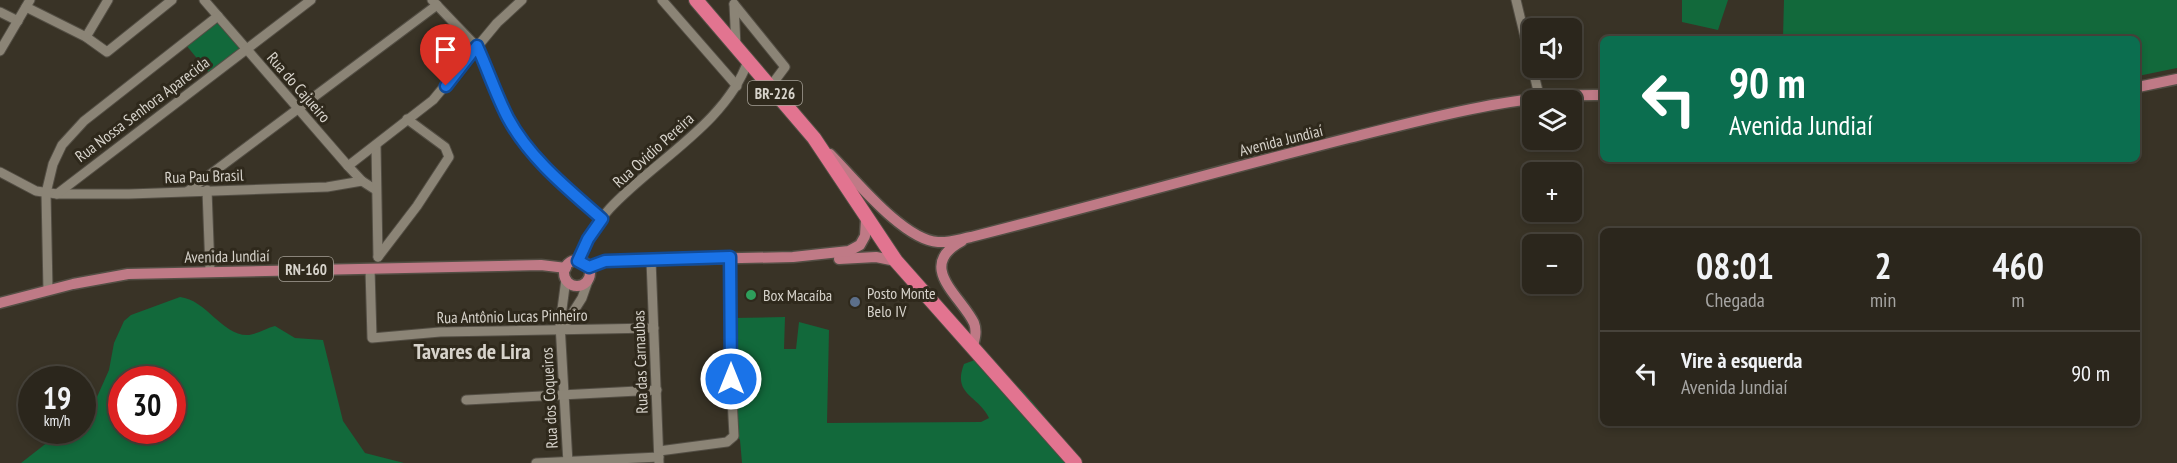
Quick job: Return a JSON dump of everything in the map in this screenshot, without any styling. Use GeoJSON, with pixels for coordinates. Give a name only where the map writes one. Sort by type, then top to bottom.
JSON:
{"type":"FeatureCollection","features":[{"type":"Feature","properties":{"kind":"highway","name":"BR-226"},"geometry":{"type":"LineString","coordinates":[[696,0],[814,138],[896,261],[1075,463]]}},
{"type":"Feature","properties":{"kind":"main road"},"geometry":{"type":"LineString","coordinates":[[2140,87],[2177,79]]}},
{"type":"Feature","properties":{"kind":"main road","name":"Avenida Jundiaí"},"geometry":{"type":"LineString","coordinates":[[1582,96],[1600,95]]}},
{"type":"Feature","properties":{"kind":"main road","name":"Avenida Jundiaí"},"geometry":{"type":"LineString","coordinates":[[814,138],[880,205],[911,232],[937,242],[970,237],[1192,177],[1402,125],[1522,102]]}},
{"type":"Feature","properties":{"kind":"main road"},"geometry":{"type":"LineString","coordinates":[[814,256],[856,248],[865,236],[866,219]]}},
{"type":"Feature","properties":{"kind":"main road","name":"Avenida Jundiaí"},"geometry":{"type":"LineString","coordinates":[[970,237],[948,250],[942,260],[942,269],[950,292],[974,322],[975,336],[972,346]]}},
{"type":"Feature","properties":{"kind":"main road"},"geometry":{"type":"LineString","coordinates":[[566,274],[570,263],[578,261],[589,267],[605,261],[730,257],[814,256],[833,259],[876,257],[896,261]]}},
{"type":"Feature","properties":{"kind":"main road","name":"Avenida Jundiaí"},"geometry":{"type":"LineString","coordinates":[[0,303],[48,290],[128,274],[210,270],[541,265],[566,274]]}},
{"type":"Feature","properties":{"kind":"main road"},"geometry":{"type":"LineString","coordinates":[[588,281],[589,267]]}},
{"type":"Feature","properties":{"kind":"main road","name":"RN-160"},"geometry":{"type":"LineString","coordinates":[[566,274],[577,286],[588,281]]}},
{"type":"Feature","properties":{"kind":"street"},"geometry":{"type":"LineString","coordinates":[[86,38],[108,0]]}},
{"type":"Feature","properties":{"kind":"street"},"geometry":{"type":"LineString","coordinates":[[0,51],[28,4],[86,38],[105,52],[110,51],[172,0]]}},
{"type":"Feature","properties":{"kind":"street","name":"Rua do Cajueiro"},"geometry":{"type":"LineString","coordinates":[[204,0],[348,166],[362,181],[375,190]]}},
{"type":"Feature","properties":{"kind":"street","name":"Rua Nossa Senhora Aparecida"},"geometry":{"type":"LineString","coordinates":[[57,194],[310,0]]}},
{"type":"Feature","properties":{"kind":"street"},"geometry":{"type":"LineString","coordinates":[[348,166],[433,100],[477,46],[522,0]]}},
{"type":"Feature","properties":{"kind":"street"},"geometry":{"type":"LineString","coordinates":[[662,0],[737,86]]}},
{"type":"Feature","properties":{"kind":"street"},"geometry":{"type":"LineString","coordinates":[[1516,0],[1538,90]]}},
{"type":"Feature","properties":{"kind":"street"},"geometry":{"type":"LineString","coordinates":[[186,192],[435,2],[477,46],[500,102],[519,136],[545,167],[602,219]]}},
{"type":"Feature","properties":{"kind":"street"},"geometry":{"type":"LineString","coordinates":[[734,2],[736,47]]}},
{"type":"Feature","properties":{"kind":"street"},"geometry":{"type":"LineString","coordinates":[[734,2],[785,67],[770,87]]}},
{"type":"Feature","properties":{"kind":"street"},"geometry":{"type":"LineString","coordinates":[[0,12],[18,21]]}},
{"type":"Feature","properties":{"kind":"street"},"geometry":{"type":"LineString","coordinates":[[48,290],[46,193],[58,152],[75,129],[218,16]]}},
{"type":"Feature","properties":{"kind":"street","name":"Rua Ovidio Pereira"},"geometry":{"type":"LineString","coordinates":[[578,261],[588,239],[602,219],[624,196],[698,132],[737,86],[748,61]]}},
{"type":"Feature","properties":{"kind":"street"},"geometry":{"type":"LineString","coordinates":[[374,269],[378,257],[417,206],[449,157],[445,147],[407,119]]}},
{"type":"Feature","properties":{"kind":"street"},"geometry":{"type":"LineString","coordinates":[[376,145],[375,190],[378,257]]}},
{"type":"Feature","properties":{"kind":"street","name":"Rua Pau Brasil"},"geometry":{"type":"LineString","coordinates":[[0,172],[25,186],[57,194],[327,187],[362,181]]}},
{"type":"Feature","properties":{"kind":"street"},"geometry":{"type":"LineString","coordinates":[[207,190],[210,270]]}},
{"type":"Feature","properties":{"kind":"street"},"geometry":{"type":"LineString","coordinates":[[536,463],[659,457],[733,439],[730,257]]}},
{"type":"Feature","properties":{"kind":"street","name":"Rua das Carnaubas"},"geometry":{"type":"LineString","coordinates":[[651,260],[659,457]]}},
{"type":"Feature","properties":{"kind":"street","name":"Rua Antônio Lucas Pinheiro"},"geometry":{"type":"LineString","coordinates":[[374,269],[372,338],[440,333],[654,328]]}},
{"type":"Feature","properties":{"kind":"street","name":"Rua dos Coqueiros"},"geometry":{"type":"LineString","coordinates":[[566,274],[561,308],[561,331],[567,462]]}},
{"type":"Feature","properties":{"kind":"street","name":"Rua dos Coqueiros"},"geometry":{"type":"LineString","coordinates":[[561,331],[582,298],[588,281]]}},
{"type":"Feature","properties":{"kind":"street"},"geometry":{"type":"LineString","coordinates":[[466,400],[564,397],[657,390]]}},
{"type":"Feature","properties":{"kind":"green space"},"geometry":{"type":"Polygon","coordinates":[[[1682,0],[1728,0],[1718,30],[1682,22],[1682,0]]]}},
{"type":"Feature","properties":{"kind":"green space"},"geometry":{"type":"Polygon","coordinates":[[[1784,0],[2177,0],[2177,68],[2140,76],[2140,36],[1783,36],[1784,0]]]}},
{"type":"Feature","properties":{"kind":"green space"},"geometry":{"type":"Polygon","coordinates":[[[217,20],[240,48],[209,73],[186,45],[217,20]]]}},
{"type":"Feature","properties":{"kind":"green space"},"geometry":{"type":"Polygon","coordinates":[[[180,297],[199,304],[223,325],[240,334],[249,335],[275,326],[295,338],[323,340],[343,421],[365,453],[404,463],[21,463],[45,444],[96,444],[96,398],[108,372],[108,444],[186,444],[186,366],[110,366],[114,343],[124,321],[131,315],[180,297]]]}},
{"type":"Feature","properties":{"kind":"green space"},"geometry":{"type":"Polygon","coordinates":[[[785,317],[784,349],[796,349],[799,322],[829,330],[827,423],[981,422],[989,418],[964,389],[961,382],[964,364],[980,358],[995,367],[1023,391],[1081,463],[742,463],[740,440],[734,428],[733,318],[785,317]]]}},
{"type":"Feature","properties":{"kind":"place","name":"Box Macaíba"},"geometry":{"type":"Point","coordinates":[751,295]}},
{"type":"Feature","properties":{"kind":"place","name":"Posto Monte Belo IV"},"geometry":{"type":"Point","coordinates":[855,302]}},
{"type":"Feature","properties":{"kind":"district","name":"Tavares de Lira"},"geometry":{"type":"Point","coordinates":[472,351]}},
{"type":"Feature","properties":{"kind":"route"},"geometry":{"type":"LineString","coordinates":[[446,86],[477,46],[500,102],[519,136],[545,167],[602,219],[588,239],[578,261],[584,262],[589,267],[605,261],[730,257],[731,379]]}}]}
